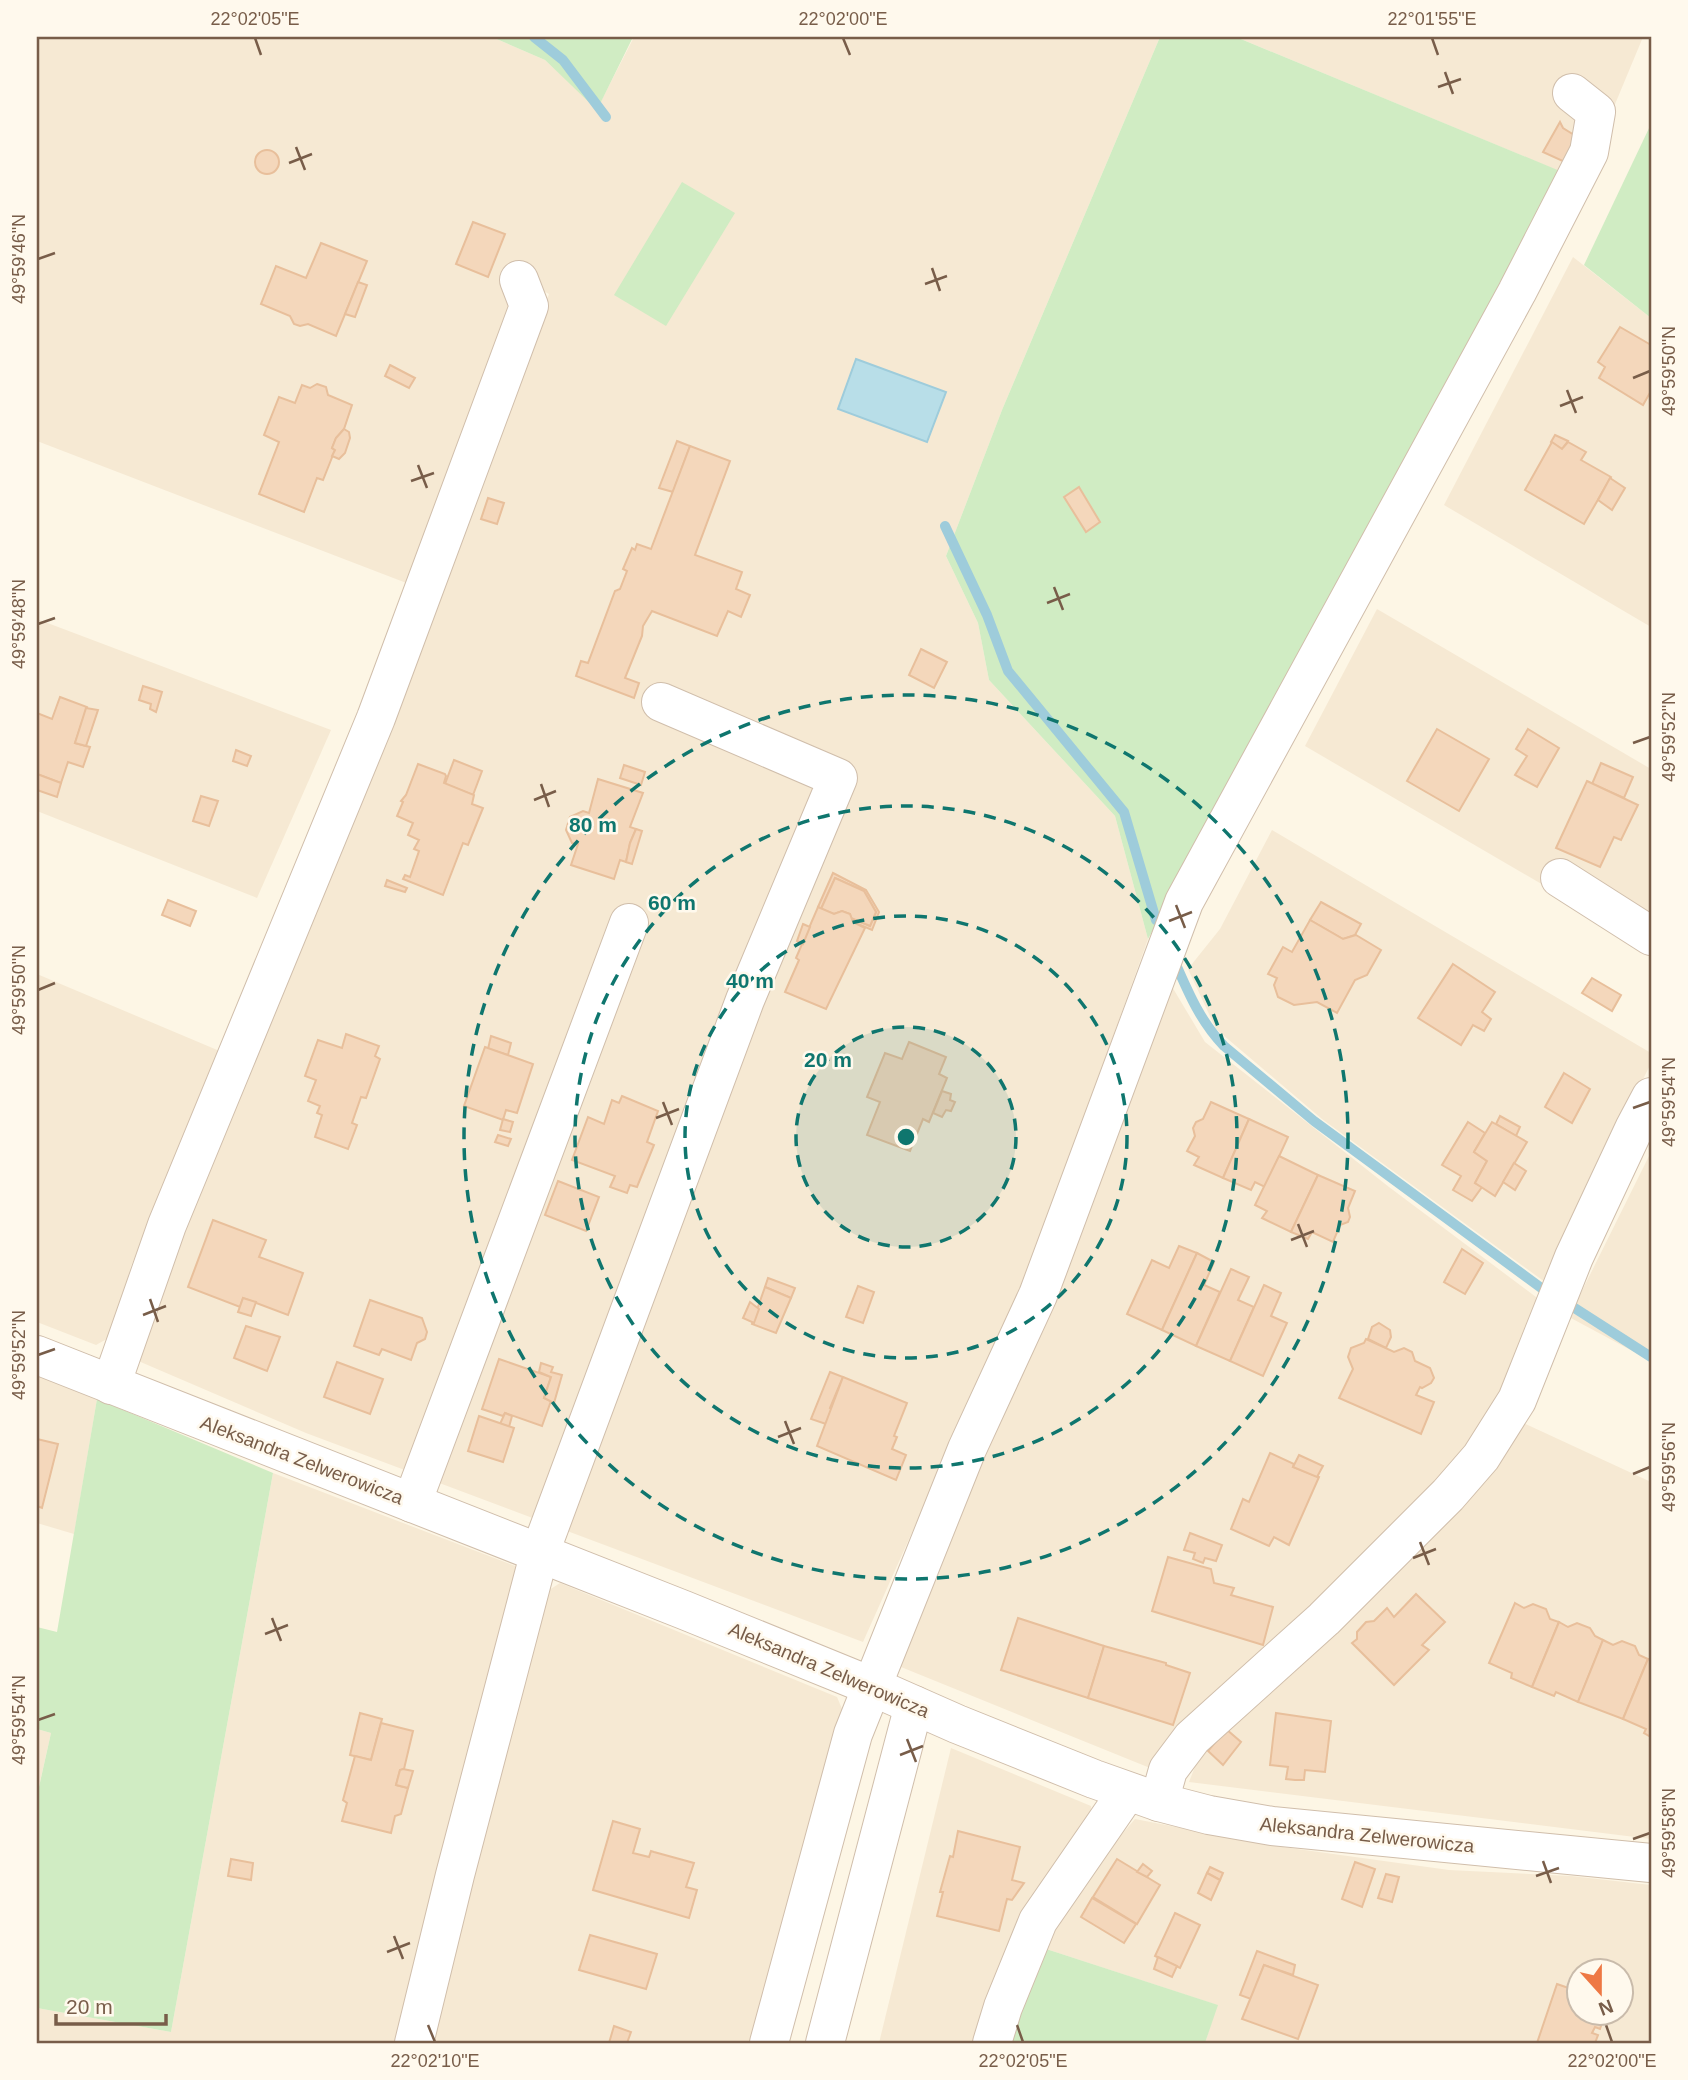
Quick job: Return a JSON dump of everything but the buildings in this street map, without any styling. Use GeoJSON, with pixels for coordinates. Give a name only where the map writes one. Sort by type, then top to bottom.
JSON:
{"type":"FeatureCollection","features":[{"type":"Feature","properties":{"kind":"street"},"geometry":{"type":"LineString","coordinates":[[769,2043],[853,1734],[967,1449],[1038,1295],[1184,902],[1511,304],[1589,152],[1596,112],[1572,93]]}},
{"type":"Feature","properties":{"kind":"street"},"geometry":{"type":"LineString","coordinates":[[111,1385],[167,1225],[376,718],[525,319],[529,306],[519,280]]}},
{"type":"Feature","properties":{"kind":"street"},"geometry":{"type":"LineString","coordinates":[[414,2043],[539,1555],[745,1000],[838,778],[661,702]]}},
{"type":"Feature","properties":{"kind":"street"},"geometry":{"type":"LineString","coordinates":[[1560,878],[1651,936]]}},
{"type":"Feature","properties":{"kind":"street"},"geometry":{"type":"LineString","coordinates":[[412,1503],[629,923]]}},
{"type":"Feature","properties":{"kind":"street"},"geometry":{"type":"LineString","coordinates":[[992,2043],[1003,2007],[1038,1921],[1168,1770],[1192,1738],[1324,1619],[1448,1495],[1481,1457],[1517,1400],[1574,1257],[1651,1097]]}},
{"type":"Feature","properties":{"kind":"street","name":"Aleksandra Zelwerowicza"},"geometry":{"type":"LineString","coordinates":[[37,1355],[871,1685],[1143,1797],[1209,1815],[1272,1826],[1651,1863]]}},
{"type":"Feature","properties":{"kind":"street"},"geometry":{"type":"LineString","coordinates":[[825,2043],[914,1704]]}},
{"type":"Feature","properties":{"kind":"shaded area"},"geometry":{"type":"Polygon","coordinates":[[[37,37],[492,37],[545,60],[597,109],[634,37],[1160,37],[1002,410],[946,556],[978,623],[989,680],[1115,816],[1148,939],[1019,1293],[863,1642],[306,1433],[136,1360],[155,1278],[528,353],[549,294],[528,283],[409,584],[37,441],[37,37]]]}},
{"type":"Feature","properties":{"kind":"shaded area"},"geometry":{"type":"Polygon","coordinates":[[[1236,37],[1643,37],[1583,181],[1236,37]]]}},
{"type":"Feature","properties":{"kind":"shaded area"},"geometry":{"type":"Polygon","coordinates":[[[1573,257],[1651,318],[1651,627],[1444,505],[1573,257]]]}},
{"type":"Feature","properties":{"kind":"shaded area"},"geometry":{"type":"Polygon","coordinates":[[[1377,609],[1651,769],[1651,948],[1305,746],[1377,609]]]}},
{"type":"Feature","properties":{"kind":"shaded area"},"geometry":{"type":"Polygon","coordinates":[[[37,619],[331,730],[257,898],[37,811],[37,619]]]}},
{"type":"Feature","properties":{"kind":"shaded area"},"geometry":{"type":"Polygon","coordinates":[[[1272,830],[1651,1053],[1651,1063],[1569,1230],[1549,1285],[1322,1119],[1216,1029],[1188,969],[1220,929],[1272,830]]]}},
{"type":"Feature","properties":{"kind":"shaded area"},"geometry":{"type":"Polygon","coordinates":[[[37,974],[222,1052],[131,1266],[112,1336],[96,1345],[37,1322],[37,974]]]}},
{"type":"Feature","properties":{"kind":"shaded area"},"geometry":{"type":"Polygon","coordinates":[[[1171,985],[1205,1042],[1389,1187],[1540,1300],[1499,1411],[1417,1504],[1155,1770],[901,1667],[893,1647],[1171,985]]]}},
{"type":"Feature","properties":{"kind":"shaded area"},"geometry":{"type":"Polygon","coordinates":[[[1651,1152],[1651,1361],[1569,1317],[1651,1152]]]}},
{"type":"Feature","properties":{"kind":"shaded area"},"geometry":{"type":"Polygon","coordinates":[[[37,1375],[97,1399],[74,1534],[37,1523],[37,1375]]]}},
{"type":"Feature","properties":{"kind":"shaded area"},"geometry":{"type":"Polygon","coordinates":[[[1515,1419],[1651,1482],[1651,1839],[1189,1782],[1200,1754],[1515,1419]]]}},
{"type":"Feature","properties":{"kind":"shaded area"},"geometry":{"type":"Polygon","coordinates":[[[273,1473],[515,1566],[521,1590],[406,2043],[37,2043],[37,2008],[171,2032],[273,1473]]]}},
{"type":"Feature","properties":{"kind":"shaded area"},"geometry":{"type":"Polygon","coordinates":[[[560,1583],[837,1697],[845,1716],[770,2043],[429,2043],[543,1594],[560,1583]]]}},
{"type":"Feature","properties":{"kind":"shaded area"},"geometry":{"type":"Polygon","coordinates":[[[37,1729],[51,1733],[37,1795],[37,1729]]]}},
{"type":"Feature","properties":{"kind":"shaded area"},"geometry":{"type":"Polygon","coordinates":[[[951,1748],[1091,1806],[1092,1827],[976,2043],[879,2043],[951,1748]]]}},
{"type":"Feature","properties":{"kind":"shaded area"},"geometry":{"type":"Polygon","coordinates":[[[1135,1819],[1269,1845],[1449,1870],[1571,1876],[1651,1885],[1651,2036],[1648,2043],[1205,2043],[1217,2005],[1037,1946],[1053,1914],[1135,1819]]]}},
{"type":"Feature","properties":{"kind":"green space"},"geometry":{"type":"Polygon","coordinates":[[[492,37],[633,37],[597,110],[545,60],[492,37]]]}},
{"type":"Feature","properties":{"kind":"green space"},"geometry":{"type":"Polygon","coordinates":[[[1160,37],[1236,37],[1560,171],[1463,367],[1148,939],[1115,816],[989,680],[978,623],[946,556],[1002,410],[1160,37]]]}},
{"type":"Feature","properties":{"kind":"green space"},"geometry":{"type":"Polygon","coordinates":[[[1651,124],[1651,318],[1584,265],[1651,124]]]}},
{"type":"Feature","properties":{"kind":"green space"},"geometry":{"type":"Polygon","coordinates":[[[682,182],[735,213],[666,326],[614,295],[682,182]]]}},
{"type":"Feature","properties":{"kind":"green space"},"geometry":{"type":"Polygon","coordinates":[[[97,1399],[273,1473],[171,2032],[37,2008],[37,1796],[51,1733],[37,1729],[37,1627],[57,1632],[97,1399]]]}},
{"type":"Feature","properties":{"kind":"green space"},"geometry":{"type":"Polygon","coordinates":[[[1037,1946],[1218,2005],[1205,2043],[1005,2043],[1037,1946]]]}},
{"type":"Feature","properties":{"kind":"water"},"geometry":{"type":"Polygon","coordinates":[[[856,359],[946,392],[927,442],[838,409],[856,359]]]}},
{"type":"Feature","properties":{"kind":"waterway"},"geometry":{"type":"LineString","coordinates":[[534,37],[563,60],[606,117]]}},
{"type":"Feature","properties":{"kind":"waterway"},"geometry":{"type":"LineString","coordinates":[[945,526],[987,615],[1008,671],[1124,812],[1156,920]]}},
{"type":"Feature","properties":{"kind":"waterway"},"geometry":{"type":"LineString","coordinates":[[1174,960],[1201,1016],[1224,1046],[1314,1121],[1544,1290]]}},
{"type":"Feature","properties":{"kind":"waterway"},"geometry":{"type":"LineString","coordinates":[[1573,1307],[1651,1357]]}}]}
